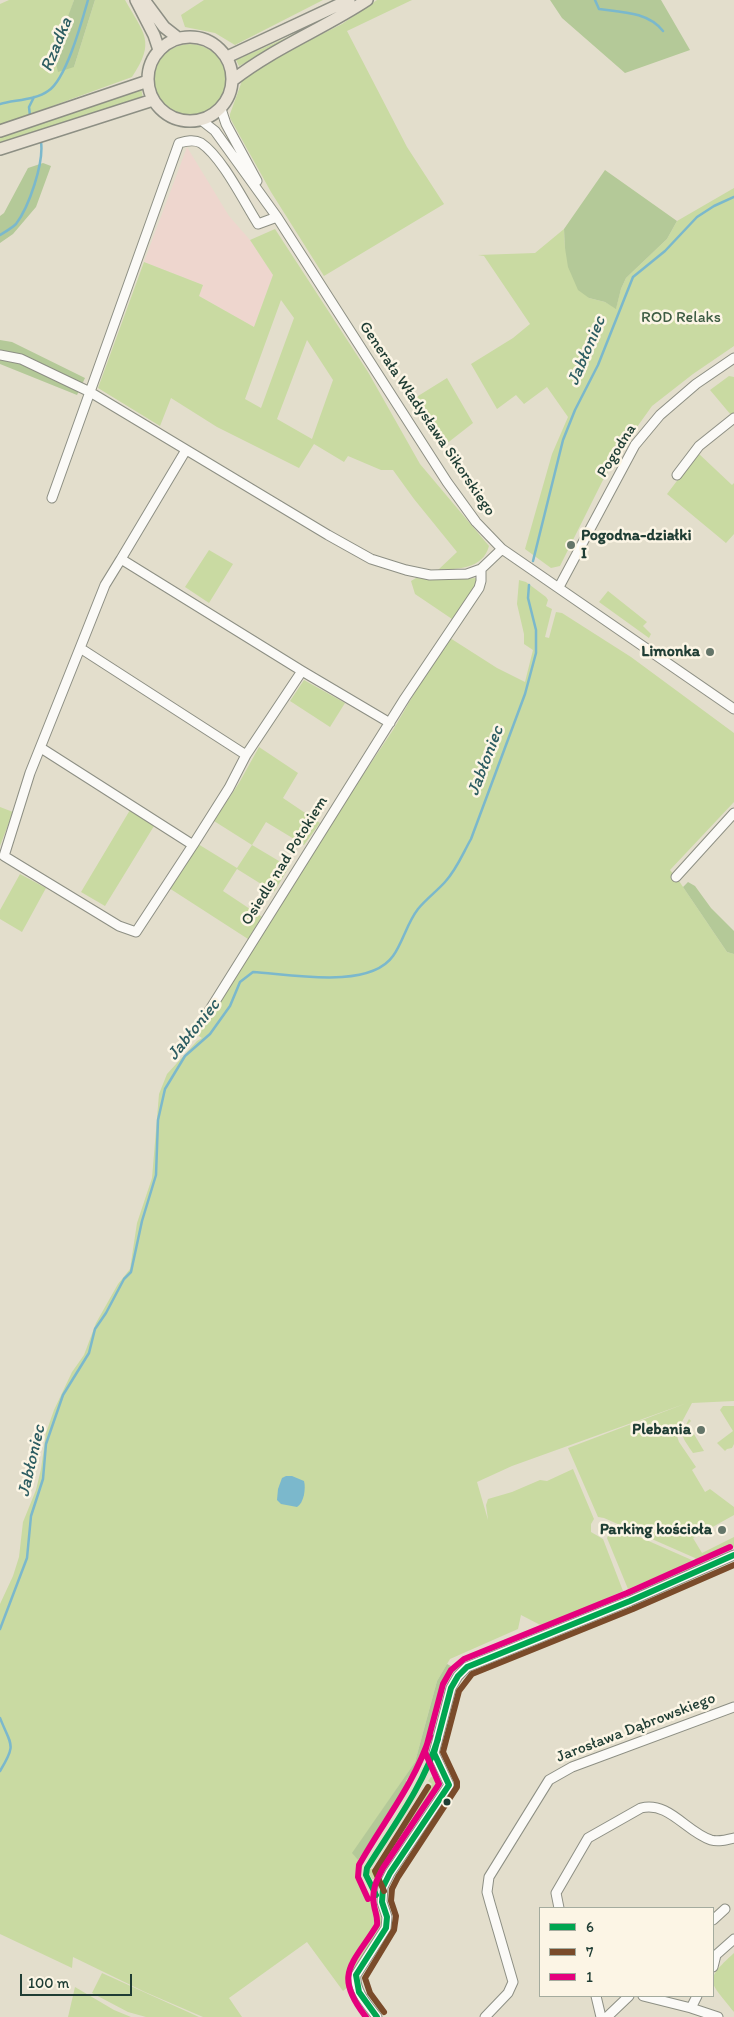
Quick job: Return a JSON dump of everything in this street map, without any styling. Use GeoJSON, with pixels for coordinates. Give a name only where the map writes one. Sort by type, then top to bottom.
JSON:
{"type":"FeatureCollection","features":[{"type":"Feature","properties":{"kind":"main road"},"geometry":{"type":"LineString","coordinates":[[136,0],[154,35],[159,50]]}},
{"type":"Feature","properties":{"kind":"main road"},"geometry":{"type":"LineString","coordinates":[[144,0],[164,27],[178,38]]}},
{"type":"Feature","properties":{"kind":"main road"},"geometry":{"type":"LineString","coordinates":[[227,58],[349,0]]}},
{"type":"Feature","properties":{"kind":"main road"},"geometry":{"type":"LineString","coordinates":[[233,80],[252,65],[335,20],[366,0]]}},
{"type":"Feature","properties":{"kind":"main road"},"geometry":{"type":"LineString","coordinates":[[189,37],[206,40],[220,49],[227,58],[231,68],[233,80],[229,95],[215,114],[201,120],[187,121],[174,118],[162,111],[154,100],[148,81],[152,60],[159,50],[178,38],[189,37]]}},
{"type":"Feature","properties":{"kind":"main road"},"geometry":{"type":"LineString","coordinates":[[0,132],[148,81]]}},
{"type":"Feature","properties":{"kind":"main road"},"geometry":{"type":"LineString","coordinates":[[0,150],[154,100]]}},
{"type":"Feature","properties":{"kind":"street","name":"Generała Władysława Sikorskiego"},"geometry":{"type":"LineString","coordinates":[[220,109],[226,124],[277,217]]}},
{"type":"Feature","properties":{"kind":"street","name":"Generała Władysława Sikorskiego"},"geometry":{"type":"LineString","coordinates":[[201,120],[216,131],[277,217],[446,482],[476,522],[502,549],[734,708]]}},
{"type":"Feature","properties":{"kind":"street"},"geometry":{"type":"LineString","coordinates":[[52,498],[179,143],[189,140],[200,143],[218,161],[258,224],[277,217]]}},
{"type":"Feature","properties":{"kind":"street"},"geometry":{"type":"LineString","coordinates":[[0,355],[21,359],[90,392],[371,559],[430,575],[468,574],[481,569],[502,549]]}},
{"type":"Feature","properties":{"kind":"street","name":"Pogodna"},"geometry":{"type":"LineString","coordinates":[[559,587],[635,445],[660,415],[696,384],[733,360]]}},
{"type":"Feature","properties":{"kind":"street"},"geometry":{"type":"LineString","coordinates":[[677,475],[699,446],[734,418]]}},
{"type":"Feature","properties":{"kind":"street"},"geometry":{"type":"LineString","coordinates":[[186,450],[105,586],[30,774],[4,856],[119,926],[136,932],[229,788],[246,755],[302,671]]}},
{"type":"Feature","properties":{"kind":"street"},"geometry":{"type":"LineString","coordinates":[[122,559],[302,671],[390,723]]}},
{"type":"Feature","properties":{"kind":"street","name":"Osiedle nad Potokiem"},"geometry":{"type":"LineString","coordinates":[[206,1016],[453,623],[479,588],[481,569]]}},
{"type":"Feature","properties":{"kind":"street"},"geometry":{"type":"LineString","coordinates":[[80,648],[246,755]]}},
{"type":"Feature","properties":{"kind":"street"},"geometry":{"type":"LineString","coordinates":[[41,748],[193,845]]}},
{"type":"Feature","properties":{"kind":"street"},"geometry":{"type":"LineString","coordinates":[[676,877],[734,813]]}},
{"type":"Feature","properties":{"kind":"street"},"geometry":{"type":"LineString","coordinates":[[377,2017],[358,1990],[355,1980],[356,1975],[386,1928],[386,1917],[382,1902],[383,1887],[390,1873],[449,1785],[434,1754],[450,1688],[458,1676],[468,1667],[630,1601],[734,1555]]}},
{"type":"Feature","properties":{"kind":"street","name":"Jarosława Dąbrowskiego"},"geometry":{"type":"LineString","coordinates":[[485,2017],[508,1993],[513,1982],[487,1892],[489,1877],[549,1780],[572,1767],[734,1707]]}},
{"type":"Feature","properties":{"kind":"street"},"geometry":{"type":"LineString","coordinates":[[560,1907],[556,1893],[588,1838],[641,1808],[650,1806],[662,1809],[711,1840],[723,1841],[734,1838]]}},
{"type":"Feature","properties":{"kind":"street"},"geometry":{"type":"LineString","coordinates":[[714,1919],[725,1909]]}},
{"type":"Feature","properties":{"kind":"street"},"geometry":{"type":"LineString","coordinates":[[714,1960],[716,1955],[734,1939]]}},
{"type":"Feature","properties":{"kind":"street"},"geometry":{"type":"LineString","coordinates":[[596,1997],[601,2017]]}},
{"type":"Feature","properties":{"kind":"street"},"geometry":{"type":"LineString","coordinates":[[607,2017],[628,1997]]}},
{"type":"Feature","properties":{"kind":"street"},"geometry":{"type":"LineString","coordinates":[[647,1997],[718,2017]]}},
{"type":"Feature","properties":{"kind":"street"},"geometry":{"type":"LineString","coordinates":[[690,2008],[696,1997]]}},
{"type":"Feature","properties":{"kind":"shaded area"},"geometry":{"type":"Polygon","coordinates":[[[187,147],[229,216],[250,240],[273,275],[254,327],[199,296],[203,285],[144,262],[187,147]]]}},
{"type":"Feature","properties":{"kind":"green space"},"geometry":{"type":"Polygon","coordinates":[[[9,0],[74,0],[66,25],[74,67],[95,0],[125,0],[145,38],[144,55],[132,77],[0,125],[0,4],[9,0]]]}},
{"type":"Feature","properties":{"kind":"green space"},"geometry":{"type":"Polygon","coordinates":[[[74,0],[95,0],[74,67],[58,72],[54,55],[74,0]]]}},
{"type":"Feature","properties":{"kind":"green space"},"geometry":{"type":"Polygon","coordinates":[[[204,0],[323,0],[235,45],[215,33],[185,27],[181,15],[204,0]]]}},
{"type":"Feature","properties":{"kind":"green space"},"geometry":{"type":"Polygon","coordinates":[[[377,0],[412,0],[347,31],[407,147],[444,204],[324,276],[271,192],[230,118],[230,114],[243,78],[282,54],[342,24],[377,0]]]}},
{"type":"Feature","properties":{"kind":"green space"},"geometry":{"type":"Polygon","coordinates":[[[550,0],[661,0],[690,50],[625,73],[562,18],[550,0]]]}},
{"type":"Feature","properties":{"kind":"green space"},"geometry":{"type":"Polygon","coordinates":[[[338,11],[339,14],[239,66],[236,60],[288,37],[338,11]]]}},
{"type":"Feature","properties":{"kind":"green space"},"geometry":{"type":"Polygon","coordinates":[[[197,44],[216,54],[224,66],[226,80],[224,94],[216,106],[204,114],[183,116],[164,106],[156,94],[154,73],[164,54],[176,46],[197,44]]]}},
{"type":"Feature","properties":{"kind":"green space"},"geometry":{"type":"Polygon","coordinates":[[[141,88],[143,98],[0,143],[0,137],[141,88]]]}},
{"type":"Feature","properties":{"kind":"green space"},"geometry":{"type":"Polygon","coordinates":[[[43,163],[51,166],[36,207],[13,234],[0,243],[0,216],[4,213],[28,168],[43,163]]]}},
{"type":"Feature","properties":{"kind":"green space"},"geometry":{"type":"Polygon","coordinates":[[[605,170],[677,221],[667,239],[626,278],[616,309],[605,302],[589,298],[578,290],[568,267],[565,248],[564,229],[605,170]]]}},
{"type":"Feature","properties":{"kind":"green space","name":"ROD Relaks"},"geometry":{"type":"Polygon","coordinates":[[[734,188],[734,346],[693,374],[652,406],[622,448],[603,480],[560,566],[551,568],[525,549],[552,454],[568,417],[547,387],[524,404],[516,395],[497,409],[471,364],[513,338],[530,324],[484,256],[478,255],[535,253],[564,229],[565,248],[589,298],[605,302],[616,308],[626,278],[667,239],[677,221],[734,188]]]}},
{"type":"Feature","properties":{"kind":"green space"},"geometry":{"type":"Polygon","coordinates":[[[275,229],[368,372],[420,464],[489,546],[486,554],[476,563],[461,568],[438,570],[457,552],[393,470],[381,470],[348,456],[344,462],[314,444],[299,468],[217,427],[171,398],[160,426],[98,388],[144,262],[203,285],[199,296],[254,327],[273,275],[250,240],[275,229]],[[281,300],[245,399],[261,408],[294,318],[281,300]],[[307,340],[277,419],[312,439],[333,380],[307,340]]]}},
{"type":"Feature","properties":{"kind":"green space"},"geometry":{"type":"Polygon","coordinates":[[[0,340],[12,342],[85,378],[77,395],[0,364],[0,340]]]}},
{"type":"Feature","properties":{"kind":"green space"},"geometry":{"type":"Polygon","coordinates":[[[729,376],[734,377],[734,413],[731,415],[710,390],[729,376]]]}},
{"type":"Feature","properties":{"kind":"green space"},"geometry":{"type":"Polygon","coordinates":[[[447,378],[473,423],[441,448],[410,401],[447,378]]]}},
{"type":"Feature","properties":{"kind":"green space"},"geometry":{"type":"Polygon","coordinates":[[[698,453],[732,485],[734,483],[734,534],[726,543],[667,494],[698,453]]]}},
{"type":"Feature","properties":{"kind":"green space"},"geometry":{"type":"Polygon","coordinates":[[[209,550],[233,564],[209,603],[185,587],[209,550]]]}},
{"type":"Feature","properties":{"kind":"green space"},"geometry":{"type":"Polygon","coordinates":[[[416,578],[444,580],[477,578],[473,591],[452,619],[415,594],[411,581],[416,578]]]}},
{"type":"Feature","properties":{"kind":"green space"},"geometry":{"type":"Polygon","coordinates":[[[519,580],[526,582],[548,600],[546,606],[552,609],[545,637],[549,638],[556,612],[562,613],[631,657],[734,733],[734,802],[670,870],[727,952],[734,954],[734,1401],[692,1403],[676,1433],[679,1442],[696,1467],[692,1470],[705,1492],[710,1489],[734,1507],[734,1515],[693,1538],[702,1553],[734,1537],[734,1547],[696,1560],[598,1517],[568,1448],[687,1403],[512,1466],[477,1482],[488,1520],[486,1505],[488,1499],[512,1492],[540,1480],[547,1481],[573,1469],[594,1519],[591,1524],[591,1532],[603,1539],[623,1591],[549,1624],[550,1630],[521,1615],[518,1629],[450,1659],[437,1681],[415,1762],[353,1853],[363,1866],[356,1877],[380,1914],[382,1923],[352,1973],[349,1986],[343,1991],[307,1942],[229,1998],[242,2017],[203,2017],[145,1992],[73,1957],[72,1968],[0,1934],[0,1604],[13,1576],[19,1557],[23,1522],[36,1490],[46,1433],[54,1410],[72,1372],[84,1355],[96,1323],[118,1284],[130,1269],[137,1223],[152,1178],[159,1094],[167,1074],[202,1038],[192,1032],[202,1015],[393,730],[454,625],[450,638],[497,668],[525,682],[533,650],[524,644],[524,634],[517,604],[519,580]]]}},
{"type":"Feature","properties":{"kind":"green space"},"geometry":{"type":"Polygon","coordinates":[[[608,591],[647,622],[643,626],[651,634],[649,638],[599,602],[608,591]]]}},
{"type":"Feature","properties":{"kind":"green space"},"geometry":{"type":"Polygon","coordinates":[[[304,680],[345,703],[330,727],[290,701],[304,680]]]}},
{"type":"Feature","properties":{"kind":"green space"},"geometry":{"type":"Polygon","coordinates":[[[259,747],[298,773],[283,798],[320,823],[304,845],[266,822],[252,845],[214,821],[239,783],[259,747]]]}},
{"type":"Feature","properties":{"kind":"green space"},"geometry":{"type":"Polygon","coordinates":[[[0,807],[13,812],[0,846],[0,807]]]}},
{"type":"Feature","properties":{"kind":"green space"},"geometry":{"type":"Polygon","coordinates":[[[130,810],[154,826],[105,906],[81,892],[130,810]]]}},
{"type":"Feature","properties":{"kind":"green space"},"geometry":{"type":"Polygon","coordinates":[[[198,844],[237,868],[252,845],[289,867],[274,892],[237,869],[223,891],[262,917],[248,939],[169,888],[198,844]]]}},
{"type":"Feature","properties":{"kind":"green space"},"geometry":{"type":"Polygon","coordinates":[[[20,874],[46,888],[22,932],[0,919],[0,910],[20,874]]]}},
{"type":"Feature","properties":{"kind":"green space"},"geometry":{"type":"Polygon","coordinates":[[[688,882],[695,886],[711,908],[734,931],[734,954],[727,952],[683,887],[688,882]]]}},
{"type":"Feature","properties":{"kind":"green space"},"geometry":{"type":"Polygon","coordinates":[[[723,1406],[734,1406],[734,1444],[732,1448],[725,1451],[717,1443],[733,1431],[720,1410],[723,1406]]]}},
{"type":"Feature","properties":{"kind":"green space"},"geometry":{"type":"Polygon","coordinates":[[[689,1419],[691,1421],[688,1424],[704,1451],[693,1453],[684,1440],[683,1433],[689,1419]]]}},
{"type":"Feature","properties":{"kind":"green space"},"geometry":{"type":"Polygon","coordinates":[[[610,1524],[694,1561],[628,1589],[607,1538],[611,1530],[610,1524]]]}},
{"type":"Feature","properties":{"kind":"green space"},"geometry":{"type":"Polygon","coordinates":[[[447,1664],[451,1666],[440,1686],[424,1753],[406,1781],[409,1784],[358,1860],[352,1853],[415,1762],[437,1681],[447,1664]]]}},
{"type":"Feature","properties":{"kind":"green space"},"geometry":{"type":"Polygon","coordinates":[[[431,1777],[440,1780],[439,1788],[435,1786],[381,1871],[384,1876],[372,1879],[369,1873],[370,1869],[377,1869],[432,1784],[428,1781],[431,1777]]]}},
{"type":"Feature","properties":{"kind":"green space"},"geometry":{"type":"Polygon","coordinates":[[[734,1953],[734,2012],[719,1994],[714,1984],[714,1976],[734,1953]]]}},
{"type":"Feature","properties":{"kind":"green space"},"geometry":{"type":"Polygon","coordinates":[[[102,1973],[199,2017],[146,2017],[128,2012],[92,1993],[102,1973]]]}},
{"type":"Feature","properties":{"kind":"green space"},"geometry":{"type":"Polygon","coordinates":[[[75,1987],[114,2010],[131,2017],[68,2017],[75,1987]]]}},
{"type":"Feature","properties":{"kind":"water"},"geometry":{"type":"Polygon","coordinates":[[[292,1476],[304,1481],[304,1495],[297,1507],[281,1504],[277,1500],[282,1478],[292,1476]]]}},
{"type":"Feature","properties":{"kind":"waterway","name":"Rzadka"},"geometry":{"type":"LineString","coordinates":[[0,104],[43,94],[55,85],[67,63],[88,0]]}},
{"type":"Feature","properties":{"kind":"waterway"},"geometry":{"type":"LineString","coordinates":[[595,0],[599,9],[642,16],[663,31]]}},
{"type":"Feature","properties":{"kind":"waterway","name":"Rzadka"},"geometry":{"type":"LineString","coordinates":[[30,116],[29,107],[34,97]]}},
{"type":"Feature","properties":{"kind":"waterway","name":"Rzadka"},"geometry":{"type":"LineString","coordinates":[[0,235],[16,224],[26,207],[38,173],[41,142]]}},
{"type":"Feature","properties":{"kind":"waterway","name":"Jabłoniec"},"geometry":{"type":"LineString","coordinates":[[533,561],[563,440],[575,410],[598,365],[633,277],[665,251],[697,217],[714,206],[734,197]]}},
{"type":"Feature","properties":{"kind":"waterway","name":"Jabłoniec"},"geometry":{"type":"LineString","coordinates":[[0,1629],[27,1558],[31,1516],[43,1479],[46,1444],[63,1395],[89,1353],[95,1329],[124,1279],[131,1272],[142,1221],[156,1175],[158,1120],[165,1089],[185,1056],[210,1034],[230,1006],[240,982],[253,972],[307,977],[348,977],[382,967],[393,956],[414,914],[449,877],[471,839],[525,694],[536,653],[536,630],[528,598],[529,585]]}},
{"type":"Feature","properties":{"kind":"waterway","name":"Jabłoniec"},"geometry":{"type":"LineString","coordinates":[[0,1718],[10,1744],[9,1755],[0,1771]]}},
{"type":"Feature","properties":{"kind":"transit line","name":"1"},"geometry":{"type":"LineString","coordinates":[[366,2017],[350,1990],[348,1979],[350,1970],[354,1960],[377,1925],[373,1895],[379,1876],[439,1784],[425,1752],[443,1684],[451,1670],[464,1659],[627,1593],[730,1547]]}},
{"type":"Feature","properties":{"kind":"transit line","name":"6"},"geometry":{"type":"LineString","coordinates":[[377,2017],[359,1992],[356,1975],[386,1928],[387,1917],[382,1902],[383,1887],[390,1873],[449,1785],[434,1753],[451,1688],[458,1676],[467,1667],[630,1601],[734,1555]]}},
{"type":"Feature","properties":{"kind":"transit line","name":"7"},"geometry":{"type":"LineString","coordinates":[[384,2012],[370,1993],[365,1978],[394,1930],[396,1916],[391,1901],[392,1889],[457,1787],[457,1782],[443,1752],[459,1691],[472,1674],[633,1609],[734,1565]]}},
{"type":"Feature","properties":{"kind":"transit line","name":"1"},"geometry":{"type":"LineString","coordinates":[[368,1899],[358,1877],[359,1865],[416,1771],[430,1736]]}},
{"type":"Feature","properties":{"kind":"transit line","name":"6"},"geometry":{"type":"LineString","coordinates":[[376,1895],[366,1875],[367,1868],[416,1790],[432,1757],[438,1739]]}},
{"type":"Feature","properties":{"kind":"transit line","name":"7"},"geometry":{"type":"LineString","coordinates":[[384,1891],[375,1871],[428,1787]]}},
{"type":"Feature","properties":{"kind":"place","name":"Pogodna-działki I"},"geometry":{"type":"Point","coordinates":[571,545]}},
{"type":"Feature","properties":{"kind":"place","name":"Limonka"},"geometry":{"type":"Point","coordinates":[710,652]}},
{"type":"Feature","properties":{"kind":"place","name":"Plebania"},"geometry":{"type":"Point","coordinates":[701,1430]}},
{"type":"Feature","properties":{"kind":"place","name":"Parking kościoła"},"geometry":{"type":"Point","coordinates":[722,1530]}}]}
